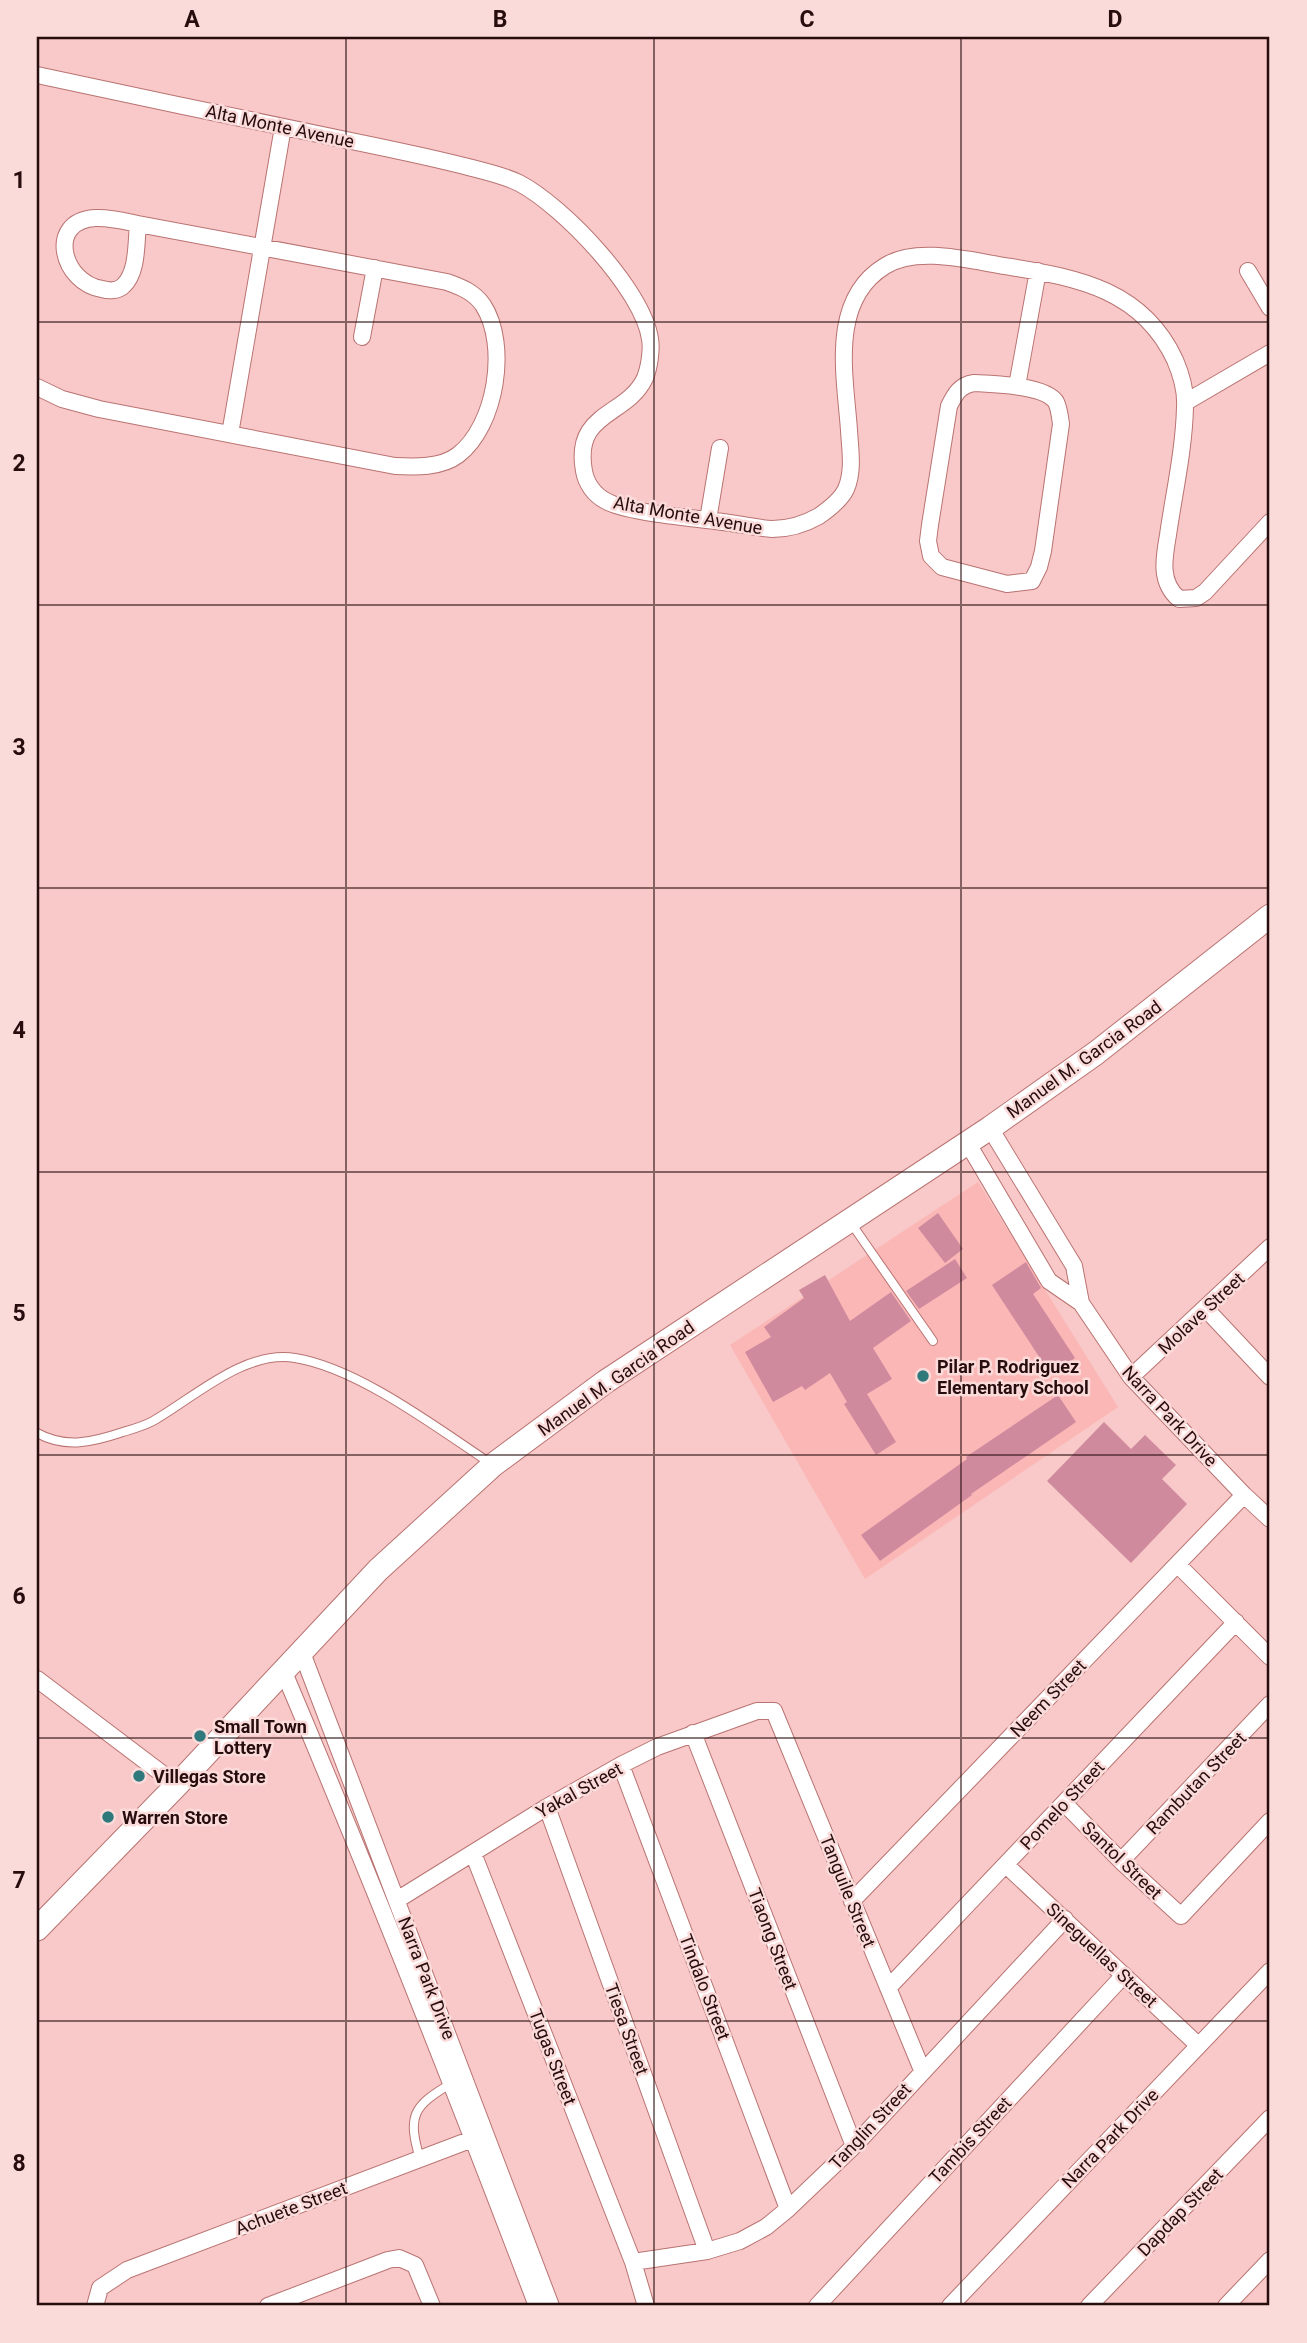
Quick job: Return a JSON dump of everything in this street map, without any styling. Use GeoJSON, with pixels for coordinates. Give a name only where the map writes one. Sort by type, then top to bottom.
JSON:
{"type":"FeatureCollection","features":[{"type":"Feature","properties":{"kind":"main road","name":"Manuel M. Garcia Road"},"geometry":{"type":"LineString","coordinates":[[37,1929],[177,1785],[378,1570],[493,1465],[605,1382],[990,1128],[1096,1054],[1270,916]]}},
{"type":"Feature","properties":{"kind":"street","name":"Alta Monte Avenue"},"geometry":{"type":"LineString","coordinates":[[37,75],[451,162],[518,183],[577,228],[620,278],[641,313],[650,341],[645,379],[632,396],[607,412],[586,436],[581,454],[586,483],[607,502],[633,509],[775,529],[806,523],[827,511],[845,494],[850,474],[843,345],[849,312],[860,289],[884,266],[906,257],[938,256],[1038,271],[1094,286],[1127,302],[1146,316],[1165,339],[1180,370],[1186,402],[1181,458],[1164,564],[1170,591],[1179,599],[1196,598],[1206,592],[1270,522]]}},
{"type":"Feature","properties":{"kind":"street"},"geometry":{"type":"LineString","coordinates":[[230,434],[283,127]]}},
{"type":"Feature","properties":{"kind":"street"},"geometry":{"type":"LineString","coordinates":[[37,387],[62,399],[99,409],[395,467],[420,468],[456,457],[474,440],[484,422],[494,393],[496,355],[492,329],[483,305],[470,291],[447,282],[138,224],[93,218],[74,225],[67,236],[65,257],[76,276],[96,288],[107,290],[124,286],[134,261],[138,224]]}},
{"type":"Feature","properties":{"kind":"street"},"geometry":{"type":"LineString","coordinates":[[362,337],[374,268]]}},
{"type":"Feature","properties":{"kind":"street"},"geometry":{"type":"LineString","coordinates":[[1017,386],[1038,271]]}},
{"type":"Feature","properties":{"kind":"street"},"geometry":{"type":"LineString","coordinates":[[1248,271],[1270,308]]}},
{"type":"Feature","properties":{"kind":"street"},"geometry":{"type":"LineString","coordinates":[[1186,402],[1270,353]]}},
{"type":"Feature","properties":{"kind":"street"},"geometry":{"type":"LineString","coordinates":[[964,384],[1017,386],[1052,397],[1058,404],[1061,424],[1040,567],[1032,581],[1007,584],[942,567],[931,556],[929,541],[949,407],[955,394],[964,384]]}},
{"type":"Feature","properties":{"kind":"street"},"geometry":{"type":"LineString","coordinates":[[708,520],[720,448]]}},
{"type":"Feature","properties":{"kind":"street","name":"Narra Park Drive"},"geometry":{"type":"LineString","coordinates":[[990,1128],[1074,1266],[1081,1303]]}},
{"type":"Feature","properties":{"kind":"street","name":"Narra Park Drive"},"geometry":{"type":"LineString","coordinates":[[967,1142],[1049,1281],[1081,1303],[1131,1377],[1244,1495],[1270,1518]]}},
{"type":"Feature","properties":{"kind":"street","name":"Molave Street"},"geometry":{"type":"LineString","coordinates":[[1131,1377],[1270,1248]]}},
{"type":"Feature","properties":{"kind":"street"},"geometry":{"type":"LineString","coordinates":[[1206,1310],[1269,1372]]}},
{"type":"Feature","properties":{"kind":"street","name":"Neem Street"},"geometry":{"type":"LineString","coordinates":[[852,1900],[1244,1495]]}},
{"type":"Feature","properties":{"kind":"street"},"geometry":{"type":"LineString","coordinates":[[1178,1565],[1270,1657]]}},
{"type":"Feature","properties":{"kind":"street","name":"Pomelo Street"},"geometry":{"type":"LineString","coordinates":[[888,1988],[1236,1622]]}},
{"type":"Feature","properties":{"kind":"street","name":"Narra Park Drive"},"geometry":{"type":"LineString","coordinates":[[302,1650],[397,1900],[457,2080]]}},
{"type":"Feature","properties":{"kind":"street","name":"Narra Park Drive"},"geometry":{"type":"LineString","coordinates":[[283,1670],[551,2306]]}},
{"type":"Feature","properties":{"kind":"street"},"geometry":{"type":"LineString","coordinates":[[37,1679],[177,1785]]}},
{"type":"Feature","properties":{"kind":"street","name":"Rambutan Street"},"geometry":{"type":"LineString","coordinates":[[1121,1861],[1270,1704]]}},
{"type":"Feature","properties":{"kind":"street","name":"Yakal Street"},"geometry":{"type":"LineString","coordinates":[[397,1900],[547,1807],[621,1765],[693,1733],[757,1711],[774,1711]]}},
{"type":"Feature","properties":{"kind":"street","name":"Tanguile Street"},"geometry":{"type":"LineString","coordinates":[[774,1711],[922,2070]]}},
{"type":"Feature","properties":{"kind":"street","name":"Tiaong Street"},"geometry":{"type":"LineString","coordinates":[[693,1733],[854,2146]]}},
{"type":"Feature","properties":{"kind":"street","name":"Tindalo Street"},"geometry":{"type":"LineString","coordinates":[[621,1765],[788,2209]]}},
{"type":"Feature","properties":{"kind":"street","name":"Santol Street"},"geometry":{"type":"LineString","coordinates":[[1064,1803],[1121,1861],[1181,1916],[1270,1821]]}},
{"type":"Feature","properties":{"kind":"street","name":"Tiesa Street"},"geometry":{"type":"LineString","coordinates":[[547,1807],[708,2251]]}},
{"type":"Feature","properties":{"kind":"street","name":"Tugas Street"},"geometry":{"type":"LineString","coordinates":[[473,1853],[633,2262]]}},
{"type":"Feature","properties":{"kind":"street","name":"Sineguellas Street"},"geometry":{"type":"LineString","coordinates":[[1006,1865],[1198,2045]]}},
{"type":"Feature","properties":{"kind":"street","name":"Tanglin Street"},"geometry":{"type":"LineString","coordinates":[[633,2262],[708,2251],[740,2241],[766,2227],[854,2146],[1065,1919]]}},
{"type":"Feature","properties":{"kind":"street","name":"Narra Park Drive"},"geometry":{"type":"LineString","coordinates":[[950,2306],[1270,1971]]}},
{"type":"Feature","properties":{"kind":"street","name":"Tambis Street"},"geometry":{"type":"LineString","coordinates":[[817,2306],[1124,1975]]}},
{"type":"Feature","properties":{"kind":"street","name":"Dapdap Street"},"geometry":{"type":"LineString","coordinates":[[1089,2306],[1270,2118]]}},
{"type":"Feature","properties":{"kind":"street","name":"Narra Park Drive"},"geometry":{"type":"LineString","coordinates":[[479,2136],[537,2306]]}},
{"type":"Feature","properties":{"kind":"street","name":"Achuete Street"},"geometry":{"type":"LineString","coordinates":[[94,2306],[100,2288],[127,2270],[479,2136]]}},
{"type":"Feature","properties":{"kind":"street"},"geometry":{"type":"LineString","coordinates":[[268,2306],[388,2260],[406,2260],[415,2265],[432,2306]]}},
{"type":"Feature","properties":{"kind":"street"},"geometry":{"type":"LineString","coordinates":[[1226,2306],[1270,2260]]}},
{"type":"Feature","properties":{"kind":"street"},"geometry":{"type":"LineString","coordinates":[[633,2262],[646,2306]]}},
{"type":"Feature","properties":{"kind":"lane"},"geometry":{"type":"LineString","coordinates":[[849,1220],[933,1341]]}},
{"type":"Feature","properties":{"kind":"lane"},"geometry":{"type":"LineString","coordinates":[[37,1433],[49,1440],[73,1444],[98,1441],[151,1423],[198,1391],[256,1360],[293,1358],[325,1365],[393,1399],[493,1465]]}},
{"type":"Feature","properties":{"kind":"lane"},"geometry":{"type":"LineString","coordinates":[[419,2159],[412,2126],[419,2108],[428,2097],[457,2080]]}},
{"type":"Feature","properties":{"kind":"shaded area","name":"Pilar P. Rodriguez Elementary School"},"geometry":{"type":"Polygon","coordinates":[[[978,1182],[1118,1407],[865,1579],[730,1345],[978,1182]]]}},
{"type":"Feature","properties":{"kind":"building"},"geometry":{"type":"Polygon","coordinates":[[[938,1213],[963,1249],[945,1263],[918,1228],[938,1213]]]}},
{"type":"Feature","properties":{"kind":"building"},"geometry":{"type":"Polygon","coordinates":[[[955,1259],[967,1278],[919,1309],[906,1291],[955,1259]]]}},
{"type":"Feature","properties":{"kind":"building"},"geometry":{"type":"Polygon","coordinates":[[[1026,1262],[1041,1288],[1033,1294],[1075,1358],[1051,1375],[992,1285],[1026,1262]]]}},
{"type":"Feature","properties":{"kind":"building"},"geometry":{"type":"Polygon","coordinates":[[[825,1275],[850,1321],[891,1292],[911,1321],[873,1348],[892,1379],[867,1394],[896,1442],[876,1455],[844,1404],[847,1402],[830,1373],[805,1390],[802,1386],[773,1402],[745,1352],[771,1337],[764,1327],[804,1298],[799,1290],[825,1275]]]}},
{"type":"Feature","properties":{"kind":"building"},"geometry":{"type":"Polygon","coordinates":[[[1058,1395],[1076,1422],[880,1561],[861,1535],[967,1459],[966,1457],[1058,1395]]]}},
{"type":"Feature","properties":{"kind":"building"},"geometry":{"type":"Polygon","coordinates":[[[1104,1422],[1131,1449],[1145,1435],[1176,1465],[1162,1479],[1187,1504],[1131,1563],[1047,1481],[1104,1422]]]}},
{"type":"Feature","properties":{"kind":"place","name":"Pilar P. Rodriguez Elementary School"},"geometry":{"type":"Point","coordinates":[923,1376]}},
{"type":"Feature","properties":{"kind":"place","name":"Small Town Lottery"},"geometry":{"type":"Point","coordinates":[200,1736]}},
{"type":"Feature","properties":{"kind":"place","name":"Villegas Store"},"geometry":{"type":"Point","coordinates":[139,1776]}},
{"type":"Feature","properties":{"kind":"place","name":"Warren Store"},"geometry":{"type":"Point","coordinates":[108,1817]}}]}
